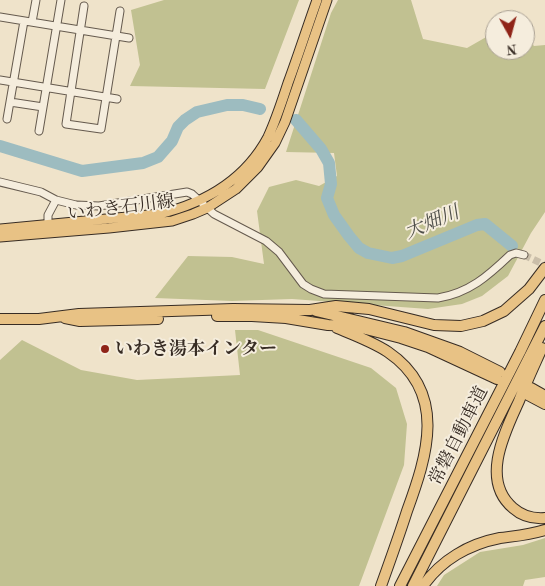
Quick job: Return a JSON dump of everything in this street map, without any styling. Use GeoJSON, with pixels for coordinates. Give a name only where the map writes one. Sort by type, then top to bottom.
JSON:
{"type":"FeatureCollection","features":[{"type":"Feature","properties":{"kind":"highway"},"geometry":{"type":"LineString","coordinates":[[0,319],[59,317],[79,314],[233,309],[310,310],[336,306],[388,313],[448,326],[470,324],[493,317],[516,302],[545,268]]}},
{"type":"Feature","properties":{"kind":"highway","name":"常磐自動車道"},"geometry":{"type":"LineString","coordinates":[[400,586],[545,300]]}},
{"type":"Feature","properties":{"kind":"highway"},"geometry":{"type":"LineString","coordinates":[[59,317],[80,321],[252,316],[286,318],[328,325],[354,326],[401,338],[498,375],[460,352],[404,332],[310,310]]}},
{"type":"Feature","properties":{"kind":"highway"},"geometry":{"type":"LineString","coordinates":[[328,325],[376,346],[397,360],[412,375],[426,406],[428,435],[425,459],[381,586]]}},
{"type":"Feature","properties":{"kind":"highway","name":"常磐自動車道"},"geometry":{"type":"LineString","coordinates":[[414,586],[545,326]]}},
{"type":"Feature","properties":{"kind":"highway"},"geometry":{"type":"LineString","coordinates":[[545,340],[504,434],[498,456],[497,472],[501,492],[511,506],[524,515],[545,518]]}},
{"type":"Feature","properties":{"kind":"highway"},"geometry":{"type":"LineString","coordinates":[[545,396],[529,391],[545,404]]}},
{"type":"Feature","properties":{"kind":"highway"},"geometry":{"type":"LineString","coordinates":[[423,586],[444,563],[475,545],[494,539],[545,530]]}},
{"type":"Feature","properties":{"kind":"main road","name":"いわき石川線"},"geometry":{"type":"LineString","coordinates":[[0,236],[159,214],[200,201],[225,187],[256,156],[268,137],[317,0]]}},
{"type":"Feature","properties":{"kind":"main road","name":"いわき石川線"},"geometry":{"type":"LineString","coordinates":[[0,229],[154,223],[193,214],[207,208],[236,189],[258,167],[275,143],[285,122],[327,0]]}},
{"type":"Feature","properties":{"kind":"street"},"geometry":{"type":"LineString","coordinates":[[32,22],[36,0]]}},
{"type":"Feature","properties":{"kind":"street"},"geometry":{"type":"LineString","coordinates":[[39,131],[61,0]]}},
{"type":"Feature","properties":{"kind":"street"},"geometry":{"type":"LineString","coordinates":[[84,6],[66,124],[100,129],[120,11]]}},
{"type":"Feature","properties":{"kind":"street"},"geometry":{"type":"LineString","coordinates":[[0,17],[128,38]]}},
{"type":"Feature","properties":{"kind":"street"},"geometry":{"type":"LineString","coordinates":[[6,119],[24,21]]}},
{"type":"Feature","properties":{"kind":"street"},"geometry":{"type":"LineString","coordinates":[[0,80],[117,99]]}},
{"type":"Feature","properties":{"kind":"street"},"geometry":{"type":"LineString","coordinates":[[10,102],[43,108]]}},
{"type":"Feature","properties":{"kind":"street"},"geometry":{"type":"LineString","coordinates":[[0,182],[41,192],[56,200],[76,205],[99,206],[187,192],[192,194],[214,214],[266,241],[279,252],[303,284],[324,294],[438,298],[454,295],[470,288],[510,255],[516,253],[524,255]]}},
{"type":"Feature","properties":{"kind":"street"},"geometry":{"type":"LineString","coordinates":[[48,228],[48,215],[56,200]]}},
{"type":"Feature","properties":{"kind":"green space"},"geometry":{"type":"Polygon","coordinates":[[[164,0],[299,0],[265,89],[130,86],[140,65],[131,10],[164,0]]]}},
{"type":"Feature","properties":{"kind":"green space"},"geometry":{"type":"Polygon","coordinates":[[[338,0],[411,0],[423,39],[467,48],[485,38],[485,60],[535,60],[535,46],[545,45],[545,212],[531,233],[508,276],[482,296],[462,304],[428,309],[292,299],[232,301],[155,298],[188,256],[232,257],[264,264],[257,211],[269,187],[296,180],[319,186],[337,176],[334,153],[286,152],[331,13],[338,0]]]}},
{"type":"Feature","properties":{"kind":"green space"},"geometry":{"type":"Polygon","coordinates":[[[235,330],[258,330],[371,368],[396,388],[407,424],[404,465],[359,586],[0,586],[0,360],[22,340],[81,370],[137,380],[240,375],[235,330]]]}},
{"type":"Feature","properties":{"kind":"green space"},"geometry":{"type":"Polygon","coordinates":[[[545,538],[545,577],[525,580],[523,586],[437,586],[444,575],[480,552],[523,545],[545,538]]]}},
{"type":"Feature","properties":{"kind":"waterway","name":"大畑川"},"geometry":{"type":"LineString","coordinates":[[0,146],[82,171],[143,163],[158,157],[172,141],[178,127],[197,112],[227,105],[243,105],[260,109]]}},
{"type":"Feature","properties":{"kind":"waterway","name":"大畑川"},"geometry":{"type":"LineString","coordinates":[[296,120],[321,149],[329,163],[331,184],[327,198],[334,215],[359,248],[368,253],[392,258],[402,256],[477,225],[485,224],[512,246]]}},
{"type":"Feature","properties":{"kind":"tunnel"},"geometry":{"type":"LineString","coordinates":[[524,255],[545,265]]}},
{"type":"Feature","properties":{"kind":"place","name":"いわき湯本インター"},"geometry":{"type":"Point","coordinates":[105,349]}}]}
